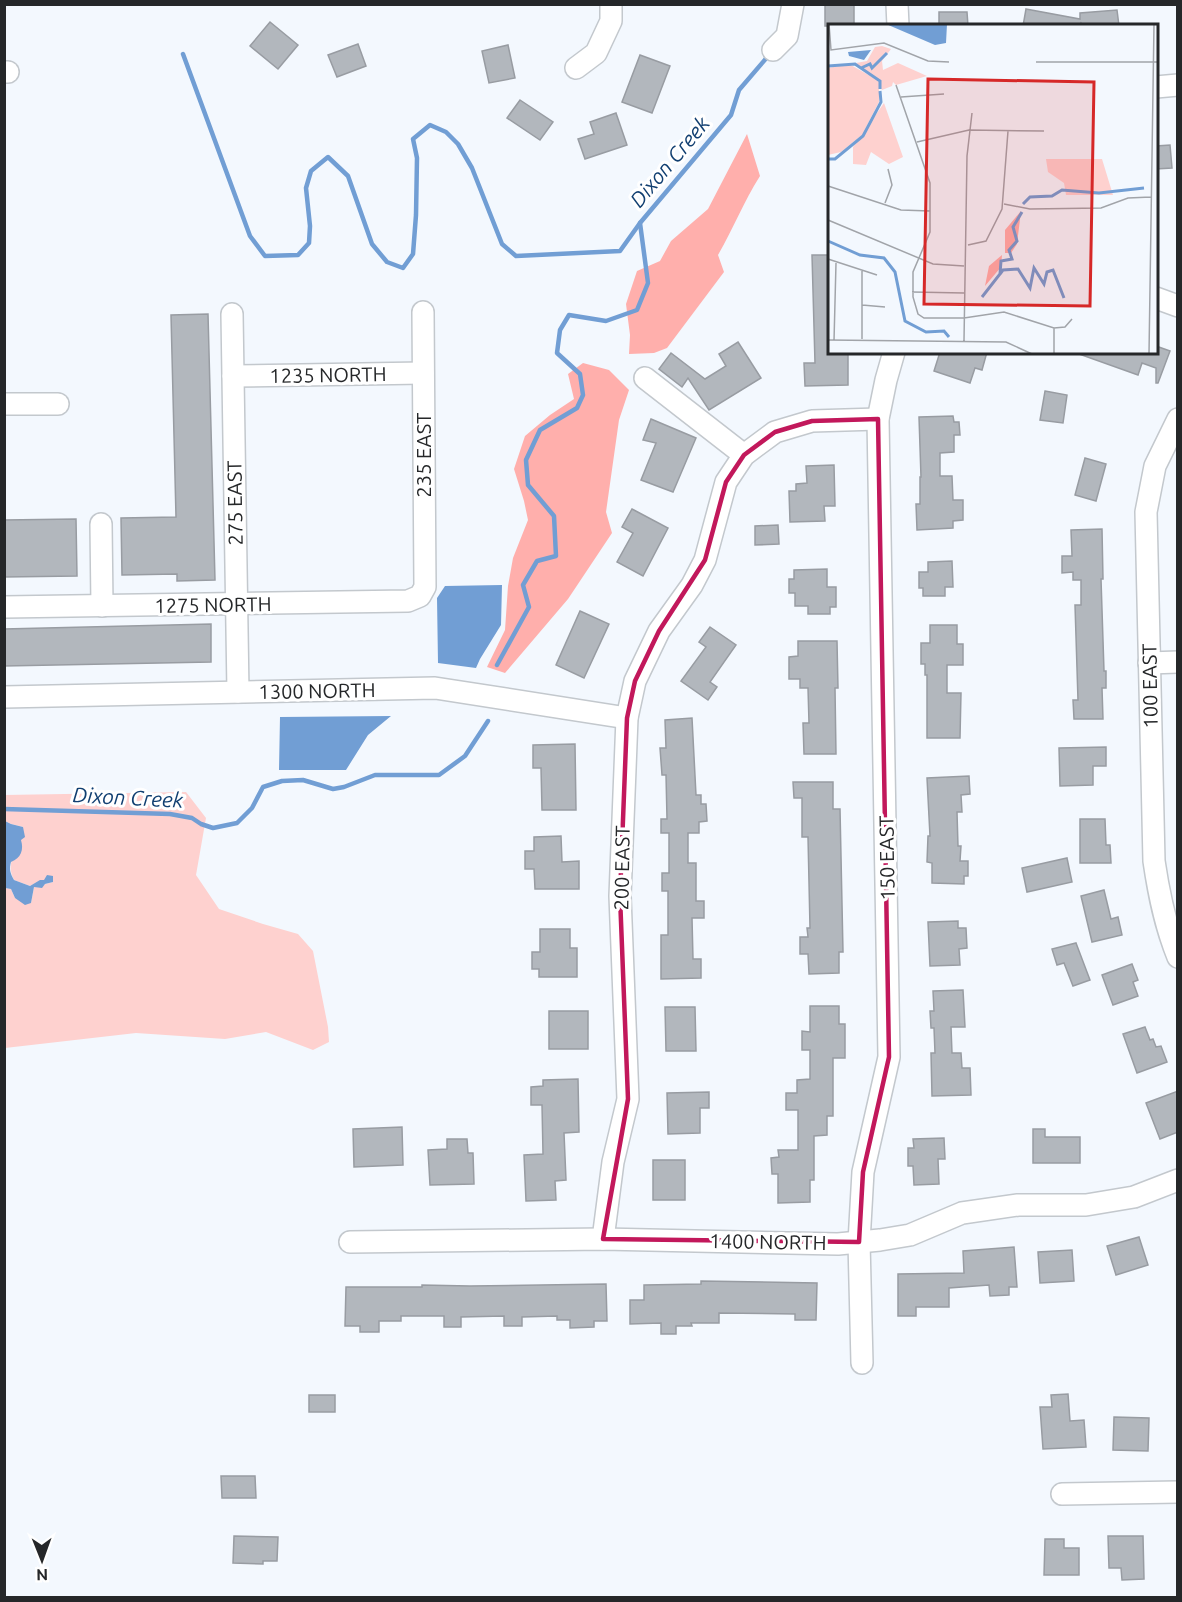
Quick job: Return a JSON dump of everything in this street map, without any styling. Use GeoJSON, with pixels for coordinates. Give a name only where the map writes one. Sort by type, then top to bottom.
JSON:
{"type":"FeatureCollection","features":[{"type":"Feature","properties":{"kind":"street"},"geometry":{"type":"LineString","coordinates":[[576,68],[596,53],[611,21],[611,4]]}},
{"type":"Feature","properties":{"kind":"street"},"geometry":{"type":"LineString","coordinates":[[773,50],[787,36],[793,4]]}},
{"type":"Feature","properties":{"kind":"street"},"geometry":{"type":"LineString","coordinates":[[897,4],[898,24]]}},
{"type":"Feature","properties":{"kind":"street"},"geometry":{"type":"LineString","coordinates":[[1158,87],[1178,85]]}},
{"type":"Feature","properties":{"kind":"street"},"geometry":{"type":"LineString","coordinates":[[1158,299],[1178,306]]}},
{"type":"Feature","properties":{"kind":"street","name":"235 EAST"},"geometry":{"type":"LineString","coordinates":[[420,596],[425,587],[423,312]]}},
{"type":"Feature","properties":{"kind":"street","name":"275 EAST"},"geometry":{"type":"LineString","coordinates":[[232,314],[238,692]]}},
{"type":"Feature","properties":{"kind":"street","name":"150 EAST"},"geometry":{"type":"LineString","coordinates":[[861,1363],[859,1242],[863,1172],[890,1057],[878,419],[893,354]]}},
{"type":"Feature","properties":{"kind":"street","name":"1235 NORTH"},"geometry":{"type":"LineString","coordinates":[[233,376],[423,374]]}},
{"type":"Feature","properties":{"kind":"street"},"geometry":{"type":"LineString","coordinates":[[645,378],[744,455],[775,432],[812,421],[878,419]]}},
{"type":"Feature","properties":{"kind":"street"},"geometry":{"type":"LineString","coordinates":[[4,404],[58,404]]}},
{"type":"Feature","properties":{"kind":"street","name":"100 EAST"},"geometry":{"type":"LineString","coordinates":[[1178,418],[1155,466],[1146,513],[1154,861],[1168,931],[1178,957]]}},
{"type":"Feature","properties":{"kind":"street","name":"200 EAST"},"geometry":{"type":"LineString","coordinates":[[603,1239],[614,1162],[628,1099],[620,896],[627,718],[634,681],[660,631],[692,585],[705,560],[726,483],[744,455]]}},
{"type":"Feature","properties":{"kind":"street"},"geometry":{"type":"LineString","coordinates":[[101,524],[102,606]]}},
{"type":"Feature","properties":{"kind":"street","name":"1275 NORTH"},"geometry":{"type":"LineString","coordinates":[[4,607],[408,601],[420,596]]}},
{"type":"Feature","properties":{"kind":"street"},"geometry":{"type":"LineString","coordinates":[[1149,663],[1178,662]]}},
{"type":"Feature","properties":{"kind":"street","name":"1300 NORTH"},"geometry":{"type":"LineString","coordinates":[[4,697],[435,688],[627,718]]}},
{"type":"Feature","properties":{"kind":"street","name":"1400 NORTH"},"geometry":{"type":"LineString","coordinates":[[350,1242],[603,1239],[838,1244],[910,1235],[962,1213],[1018,1205],[1086,1205],[1134,1197],[1178,1180]]}},
{"type":"Feature","properties":{"kind":"street"},"geometry":{"type":"LineString","coordinates":[[1062,1494],[1178,1492]]}},
{"type":"Feature","properties":{"kind":"highlighted area"},"geometry":{"type":"Polygon","coordinates":[[[878,419],[889,1057],[863,1172],[859,1242],[603,1239],[628,1099],[620,896],[627,718],[635,681],[659,631],[705,560],[726,482],[744,455],[775,432],[812,421],[878,419]]]}},
{"type":"Feature","properties":{"kind":"shaded area"},"geometry":{"type":"Polygon","coordinates":[[[747,134],[760,176],[718,255],[724,272],[667,348],[654,353],[629,354],[630,335],[626,304],[637,271],[660,261],[671,241],[708,209],[747,134]]]}},
{"type":"Feature","properties":{"kind":"shaded area"},"geometry":{"type":"Polygon","coordinates":[[[583,363],[609,370],[629,390],[619,420],[606,512],[612,533],[568,599],[505,673],[487,667],[505,630],[508,586],[513,558],[528,520],[514,469],[525,436],[574,399],[568,374],[583,363]]]}},
{"type":"Feature","properties":{"kind":"shaded area"},"geometry":{"type":"Polygon","coordinates":[[[186,792],[206,818],[196,875],[219,909],[298,934],[313,951],[329,1042],[313,1050],[266,1032],[225,1039],[136,1033],[5,1048],[5,888],[11,889],[15,898],[31,903],[34,887],[53,882],[44,880],[30,886],[14,880],[11,865],[21,840],[23,827],[5,821],[4,795],[186,792]]]}},
{"type":"Feature","properties":{"kind":"water"},"geometry":{"type":"Polygon","coordinates":[[[502,585],[501,625],[476,668],[438,663],[437,598],[445,586],[502,585]]]}},
{"type":"Feature","properties":{"kind":"water"},"geometry":{"type":"Polygon","coordinates":[[[391,716],[368,735],[346,770],[279,770],[280,717],[391,716]]]}},
{"type":"Feature","properties":{"kind":"water"},"geometry":{"type":"Polygon","coordinates":[[[5,821],[23,827],[25,837],[21,840],[21,853],[11,862],[10,871],[14,880],[30,886],[44,880],[47,875],[53,876],[53,882],[45,884],[42,888],[34,887],[31,903],[25,905],[15,898],[11,889],[5,888],[5,821]]]}},
{"type":"Feature","properties":{"kind":"building"},"geometry":{"type":"Polygon","coordinates":[[[825,4],[854,4],[854,24],[825,26],[825,4]]]}},
{"type":"Feature","properties":{"kind":"building"},"geometry":{"type":"Polygon","coordinates":[[[1026,9],[1080,19],[1080,13],[1117,10],[1119,24],[1081,24],[1081,22],[1080,24],[1023,24],[1026,9]]]}},
{"type":"Feature","properties":{"kind":"building"},"geometry":{"type":"Polygon","coordinates":[[[939,12],[967,12],[968,24],[939,24],[939,12]]]}},
{"type":"Feature","properties":{"kind":"building"},"geometry":{"type":"Polygon","coordinates":[[[270,22],[298,45],[278,69],[250,46],[270,22]]]}},
{"type":"Feature","properties":{"kind":"building"},"geometry":{"type":"Polygon","coordinates":[[[358,44],[366,66],[337,77],[328,55],[358,44]]]}},
{"type":"Feature","properties":{"kind":"building"},"geometry":{"type":"Polygon","coordinates":[[[508,45],[515,78],[489,83],[482,51],[508,45]]]}},
{"type":"Feature","properties":{"kind":"building"},"geometry":{"type":"Polygon","coordinates":[[[640,55],[670,66],[652,113],[622,102],[640,55]]]}},
{"type":"Feature","properties":{"kind":"building"},"geometry":{"type":"Polygon","coordinates":[[[520,100],[553,122],[540,140],[507,118],[520,100]]]}},
{"type":"Feature","properties":{"kind":"building"},"geometry":{"type":"Polygon","coordinates":[[[616,113],[627,145],[585,159],[578,139],[594,134],[590,122],[616,113]]]}},
{"type":"Feature","properties":{"kind":"building"},"geometry":{"type":"Polygon","coordinates":[[[1170,145],[1172,168],[1158,169],[1158,146],[1170,145]]]}},
{"type":"Feature","properties":{"kind":"building"},"geometry":{"type":"Polygon","coordinates":[[[812,255],[828,255],[828,354],[848,354],[848,385],[805,386],[804,363],[815,363],[812,255]]]}},
{"type":"Feature","properties":{"kind":"building"},"geometry":{"type":"Polygon","coordinates":[[[208,314],[215,580],[177,581],[177,574],[122,575],[121,518],[176,517],[171,315],[208,314]]]}},
{"type":"Feature","properties":{"kind":"building"},"geometry":{"type":"Polygon","coordinates":[[[738,342],[761,378],[709,410],[688,378],[682,387],[659,369],[671,353],[705,379],[726,366],[719,354],[738,342]]]}},
{"type":"Feature","properties":{"kind":"building"},"geometry":{"type":"Polygon","coordinates":[[[1158,347],[1170,351],[1158,383],[1156,383],[1156,368],[1142,363],[1138,375],[1079,354],[1158,354],[1158,347]]]}},
{"type":"Feature","properties":{"kind":"building"},"geometry":{"type":"Polygon","coordinates":[[[939,354],[986,354],[982,370],[975,368],[970,383],[934,371],[939,354]]]}},
{"type":"Feature","properties":{"kind":"building"},"geometry":{"type":"Polygon","coordinates":[[[1045,391],[1067,395],[1063,423],[1040,420],[1045,391]]]}},
{"type":"Feature","properties":{"kind":"building"},"geometry":{"type":"Polygon","coordinates":[[[953,416],[954,422],[959,422],[960,435],[954,435],[954,452],[940,453],[940,476],[952,476],[953,500],[963,500],[963,520],[953,521],[953,528],[917,530],[916,504],[920,504],[921,477],[919,417],[953,416]]]}},
{"type":"Feature","properties":{"kind":"building"},"geometry":{"type":"Polygon","coordinates":[[[651,419],[696,438],[673,492],[641,480],[656,443],[643,440],[651,419]]]}},
{"type":"Feature","properties":{"kind":"building"},"geometry":{"type":"Polygon","coordinates":[[[1085,458],[1106,464],[1096,501],[1075,495],[1085,458]]]}},
{"type":"Feature","properties":{"kind":"building"},"geometry":{"type":"Polygon","coordinates":[[[834,465],[835,506],[824,506],[825,521],[790,522],[789,491],[796,491],[796,484],[807,483],[806,466],[834,465]]]}},
{"type":"Feature","properties":{"kind":"building"},"geometry":{"type":"Polygon","coordinates":[[[632,509],[668,528],[643,576],[617,562],[633,533],[622,527],[632,509]]]}},
{"type":"Feature","properties":{"kind":"building"},"geometry":{"type":"Polygon","coordinates":[[[76,519],[77,576],[4,577],[4,520],[76,519]]]}},
{"type":"Feature","properties":{"kind":"building"},"geometry":{"type":"Polygon","coordinates":[[[778,525],[779,544],[755,545],[755,526],[778,525]]]}},
{"type":"Feature","properties":{"kind":"building"},"geometry":{"type":"Polygon","coordinates":[[[1102,529],[1103,579],[1101,579],[1104,671],[1106,671],[1106,688],[1102,688],[1103,719],[1074,719],[1073,700],[1078,700],[1075,605],[1081,605],[1081,580],[1073,580],[1073,572],[1062,573],[1062,556],[1072,556],[1071,530],[1102,529]]]}},
{"type":"Feature","properties":{"kind":"building"},"geometry":{"type":"Polygon","coordinates":[[[952,561],[953,587],[945,587],[945,596],[923,596],[923,588],[919,588],[919,572],[928,572],[928,562],[952,561]]]}},
{"type":"Feature","properties":{"kind":"building"},"geometry":{"type":"Polygon","coordinates":[[[827,569],[827,587],[836,587],[836,607],[830,607],[830,614],[808,614],[808,606],[795,606],[795,593],[789,593],[789,579],[794,579],[794,570],[827,569]]]}},
{"type":"Feature","properties":{"kind":"building"},"geometry":{"type":"Polygon","coordinates":[[[580,611],[609,624],[584,678],[556,665],[580,611]]]}},
{"type":"Feature","properties":{"kind":"building"},"geometry":{"type":"Polygon","coordinates":[[[211,624],[211,662],[4,666],[4,629],[211,624]]]}},
{"type":"Feature","properties":{"kind":"building"},"geometry":{"type":"Polygon","coordinates":[[[930,625],[957,625],[957,644],[963,644],[963,665],[947,665],[947,693],[961,693],[960,738],[927,738],[927,675],[925,675],[925,664],[921,664],[921,643],[930,643],[930,625]]]}},
{"type":"Feature","properties":{"kind":"building"},"geometry":{"type":"Polygon","coordinates":[[[710,627],[736,645],[710,682],[717,687],[708,700],[681,681],[706,647],[699,642],[710,627]]]}},
{"type":"Feature","properties":{"kind":"building"},"geometry":{"type":"Polygon","coordinates":[[[798,641],[837,641],[836,754],[804,754],[803,723],[809,723],[808,688],[800,688],[800,679],[789,679],[789,657],[798,656],[798,641]]]}},
{"type":"Feature","properties":{"kind":"building"},"geometry":{"type":"Polygon","coordinates":[[[692,718],[696,795],[701,795],[701,804],[706,804],[707,821],[699,822],[699,833],[688,833],[688,863],[696,863],[696,901],[704,901],[704,918],[692,918],[693,959],[701,959],[701,978],[661,979],[661,935],[668,935],[668,891],[662,891],[662,873],[669,873],[669,833],[661,833],[661,819],[667,819],[666,775],[662,775],[660,748],[666,748],[665,720],[692,718]]]}},
{"type":"Feature","properties":{"kind":"building"},"geometry":{"type":"Polygon","coordinates":[[[575,744],[576,810],[542,810],[541,768],[533,768],[533,745],[575,744]]]}},
{"type":"Feature","properties":{"kind":"building"},"geometry":{"type":"Polygon","coordinates":[[[1106,747],[1106,766],[1093,766],[1093,785],[1060,786],[1059,748],[1106,747]]]}},
{"type":"Feature","properties":{"kind":"building"},"geometry":{"type":"Polygon","coordinates":[[[969,776],[970,794],[961,795],[962,812],[957,812],[958,846],[961,846],[960,861],[968,861],[968,876],[964,876],[964,884],[932,883],[932,863],[927,862],[928,836],[930,836],[927,778],[969,776]]]}},
{"type":"Feature","properties":{"kind":"building"},"geometry":{"type":"Polygon","coordinates":[[[793,782],[833,782],[833,809],[840,809],[843,952],[839,952],[839,973],[809,974],[808,954],[800,954],[800,937],[808,937],[807,928],[810,928],[808,837],[802,837],[802,798],[794,798],[793,782]]]}},
{"type":"Feature","properties":{"kind":"building"},"geometry":{"type":"Polygon","coordinates":[[[1080,819],[1105,819],[1106,845],[1110,845],[1111,863],[1080,863],[1080,819]]]}},
{"type":"Feature","properties":{"kind":"building"},"geometry":{"type":"Polygon","coordinates":[[[561,836],[562,862],[579,861],[579,889],[535,889],[534,869],[525,869],[525,851],[534,851],[534,837],[561,836]]]}},
{"type":"Feature","properties":{"kind":"building"},"geometry":{"type":"Polygon","coordinates":[[[1067,858],[1072,882],[1027,892],[1022,868],[1067,858]]]}},
{"type":"Feature","properties":{"kind":"building"},"geometry":{"type":"Polygon","coordinates":[[[1104,890],[1111,919],[1118,917],[1122,935],[1092,942],[1081,896],[1104,890]]]}},
{"type":"Feature","properties":{"kind":"building"},"geometry":{"type":"Polygon","coordinates":[[[958,921],[958,928],[966,928],[967,948],[959,949],[960,965],[930,966],[928,922],[958,921]]]}},
{"type":"Feature","properties":{"kind":"building"},"geometry":{"type":"Polygon","coordinates":[[[540,929],[570,929],[570,948],[577,948],[577,977],[539,977],[539,969],[532,969],[532,952],[540,952],[540,929]]]}},
{"type":"Feature","properties":{"kind":"building"},"geometry":{"type":"Polygon","coordinates":[[[1076,943],[1090,980],[1073,986],[1064,963],[1057,965],[1052,949],[1076,943]]]}},
{"type":"Feature","properties":{"kind":"building"},"geometry":{"type":"Polygon","coordinates":[[[1132,964],[1138,980],[1133,982],[1138,996],[1113,1005],[1102,975],[1132,964]]]}},
{"type":"Feature","properties":{"kind":"building"},"geometry":{"type":"Polygon","coordinates":[[[963,990],[965,1027],[951,1027],[952,1053],[961,1053],[962,1068],[970,1068],[971,1095],[932,1096],[931,1053],[935,1053],[934,1028],[931,1028],[930,1011],[934,1011],[933,991],[963,990]]]}},
{"type":"Feature","properties":{"kind":"building"},"geometry":{"type":"Polygon","coordinates":[[[810,1006],[839,1006],[839,1024],[845,1024],[845,1058],[833,1058],[833,1116],[827,1116],[827,1135],[814,1136],[814,1180],[810,1180],[810,1202],[778,1203],[778,1174],[772,1174],[771,1158],[779,1157],[778,1150],[798,1150],[798,1110],[786,1110],[786,1093],[797,1093],[797,1080],[810,1079],[810,1050],[802,1050],[802,1031],[810,1032],[810,1006]]]}},
{"type":"Feature","properties":{"kind":"building"},"geometry":{"type":"Polygon","coordinates":[[[665,1007],[695,1007],[696,1051],[666,1051],[665,1007]]]}},
{"type":"Feature","properties":{"kind":"building"},"geometry":{"type":"Polygon","coordinates":[[[549,1011],[588,1011],[588,1049],[549,1049],[549,1011]]]}},
{"type":"Feature","properties":{"kind":"building"},"geometry":{"type":"Polygon","coordinates":[[[1145,1027],[1150,1040],[1153,1039],[1156,1047],[1161,1046],[1167,1062],[1137,1073],[1123,1034],[1145,1027]]]}},
{"type":"Feature","properties":{"kind":"building"},"geometry":{"type":"Polygon","coordinates":[[[578,1079],[579,1132],[564,1133],[566,1180],[555,1181],[556,1200],[526,1201],[524,1155],[543,1154],[542,1105],[531,1105],[531,1087],[543,1086],[543,1080],[578,1079]]]}},
{"type":"Feature","properties":{"kind":"building"},"geometry":{"type":"Polygon","coordinates":[[[1178,1091],[1178,1132],[1160,1139],[1146,1103],[1178,1091]]]}},
{"type":"Feature","properties":{"kind":"building"},"geometry":{"type":"Polygon","coordinates":[[[709,1092],[709,1108],[700,1108],[700,1133],[668,1134],[667,1093],[709,1092]]]}},
{"type":"Feature","properties":{"kind":"building"},"geometry":{"type":"Polygon","coordinates":[[[402,1127],[403,1165],[354,1167],[353,1129],[402,1127]]]}},
{"type":"Feature","properties":{"kind":"building"},"geometry":{"type":"Polygon","coordinates":[[[1033,1129],[1045,1129],[1045,1137],[1080,1137],[1080,1163],[1033,1163],[1033,1129]]]}},
{"type":"Feature","properties":{"kind":"building"},"geometry":{"type":"Polygon","coordinates":[[[944,1138],[945,1159],[938,1159],[939,1184],[914,1185],[913,1166],[908,1166],[908,1148],[914,1148],[913,1139],[944,1138]]]}},
{"type":"Feature","properties":{"kind":"building"},"geometry":{"type":"Polygon","coordinates":[[[447,1139],[467,1139],[468,1153],[473,1153],[474,1184],[430,1185],[428,1150],[447,1149],[447,1139]]]}},
{"type":"Feature","properties":{"kind":"building"},"geometry":{"type":"Polygon","coordinates":[[[653,1160],[685,1160],[685,1200],[653,1200],[653,1160]]]}},
{"type":"Feature","properties":{"kind":"building"},"geometry":{"type":"Polygon","coordinates":[[[1139,1237],[1148,1265],[1116,1275],[1107,1246],[1139,1237]]]}},
{"type":"Feature","properties":{"kind":"building"},"geometry":{"type":"Polygon","coordinates":[[[1014,1247],[1017,1287],[1009,1287],[1009,1295],[990,1296],[989,1285],[949,1288],[949,1307],[916,1307],[916,1316],[898,1316],[898,1274],[964,1273],[963,1251],[1014,1247]]]}},
{"type":"Feature","properties":{"kind":"building"},"geometry":{"type":"Polygon","coordinates":[[[1072,1250],[1074,1281],[1040,1283],[1038,1252],[1072,1250]]]}},
{"type":"Feature","properties":{"kind":"building"},"geometry":{"type":"Polygon","coordinates":[[[701,1281],[817,1283],[816,1320],[795,1320],[795,1314],[719,1313],[719,1323],[691,1323],[692,1326],[676,1326],[676,1334],[661,1334],[661,1323],[630,1324],[630,1300],[644,1300],[644,1285],[701,1284],[701,1281]]]}},
{"type":"Feature","properties":{"kind":"building"},"geometry":{"type":"Polygon","coordinates":[[[606,1284],[607,1321],[594,1321],[594,1327],[570,1328],[570,1320],[557,1320],[557,1316],[522,1317],[522,1326],[504,1326],[504,1316],[461,1317],[461,1327],[444,1327],[444,1316],[401,1316],[401,1321],[379,1321],[379,1332],[360,1332],[360,1326],[345,1326],[346,1287],[606,1284]]]}},
{"type":"Feature","properties":{"kind":"building"},"geometry":{"type":"Polygon","coordinates":[[[1068,1394],[1070,1421],[1084,1420],[1086,1447],[1043,1449],[1040,1407],[1052,1407],[1051,1395],[1068,1394]]]}},
{"type":"Feature","properties":{"kind":"building"},"geometry":{"type":"Polygon","coordinates":[[[309,1395],[335,1395],[335,1412],[309,1412],[309,1395]]]}},
{"type":"Feature","properties":{"kind":"building"},"geometry":{"type":"Polygon","coordinates":[[[1114,1417],[1149,1418],[1148,1451],[1113,1450],[1114,1417]]]}},
{"type":"Feature","properties":{"kind":"building"},"geometry":{"type":"Polygon","coordinates":[[[221,1476],[255,1476],[256,1498],[222,1498],[221,1476]]]}},
{"type":"Feature","properties":{"kind":"building"},"geometry":{"type":"Polygon","coordinates":[[[234,1536],[278,1537],[277,1561],[263,1561],[263,1564],[233,1563],[234,1536]]]}},
{"type":"Feature","properties":{"kind":"building"},"geometry":{"type":"Polygon","coordinates":[[[1108,1536],[1143,1536],[1144,1579],[1122,1580],[1121,1568],[1109,1568],[1108,1536]]]}},
{"type":"Feature","properties":{"kind":"building"},"geometry":{"type":"Polygon","coordinates":[[[1045,1539],[1064,1539],[1064,1548],[1079,1548],[1079,1575],[1044,1575],[1045,1539]]]}},
{"type":"Feature","properties":{"kind":"waterway"},"geometry":{"type":"LineString","coordinates":[[183,54],[250,236],[265,256],[298,255],[309,243],[310,226],[306,188],[311,171],[328,157],[348,176],[372,244],[387,262],[403,268],[413,254],[417,158],[413,139],[430,125],[446,132],[458,144],[472,168],[502,244],[516,256],[620,251],[640,223]]}},
{"type":"Feature","properties":{"kind":"waterway","name":"Dixon Creek"},"geometry":{"type":"LineString","coordinates":[[497,665],[529,607],[523,585],[537,561],[556,556],[554,516],[528,485],[526,460],[540,430],[577,408],[583,395],[580,374],[557,353],[560,330],[569,315],[606,321],[637,310],[648,283],[640,223],[731,115],[739,90],[769,55]]}},
{"type":"Feature","properties":{"kind":"waterway","name":"Dixon Creek"},"geometry":{"type":"LineString","coordinates":[[4,809],[170,814],[192,818],[213,828],[237,823],[252,808],[263,787],[282,781],[303,780],[333,789],[375,775],[439,775],[465,756],[488,721]]}}]}
